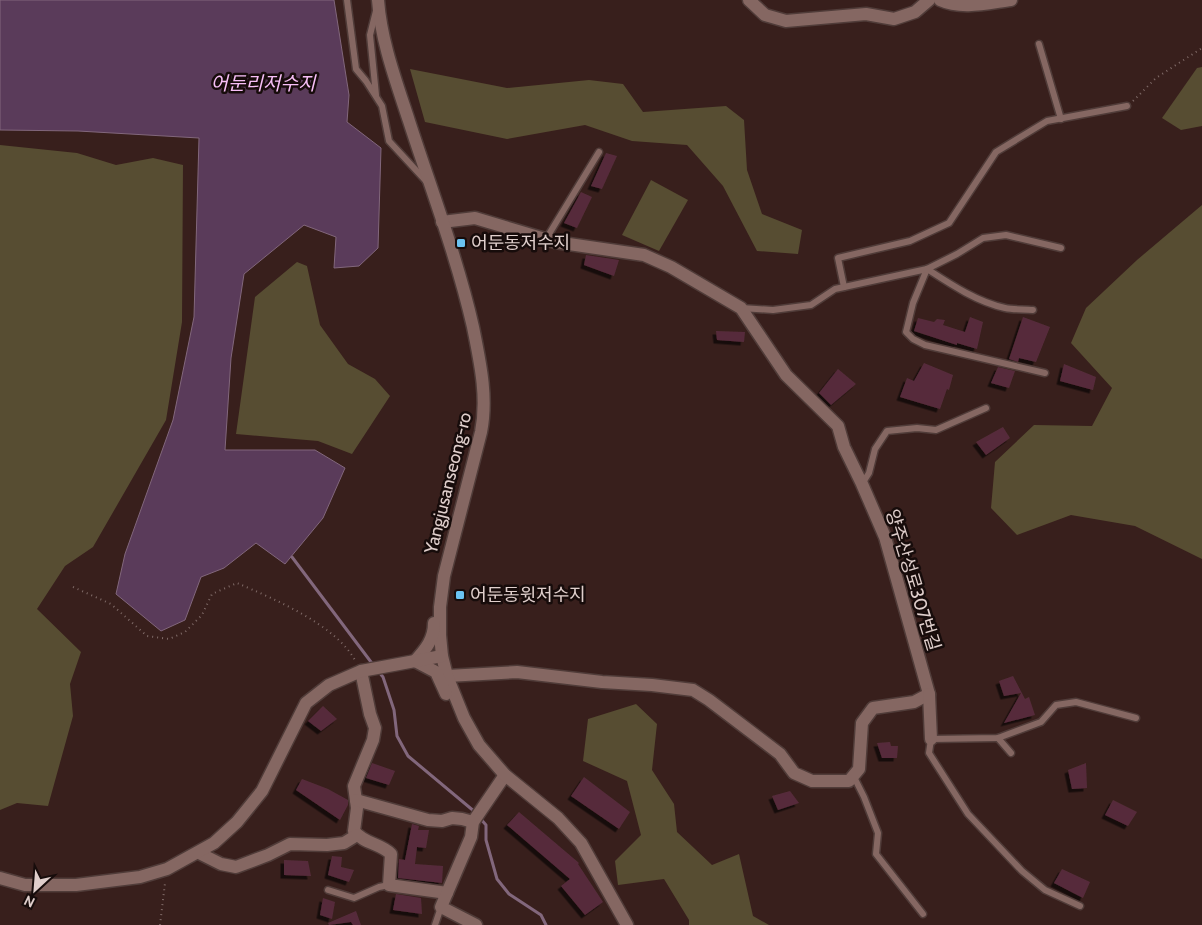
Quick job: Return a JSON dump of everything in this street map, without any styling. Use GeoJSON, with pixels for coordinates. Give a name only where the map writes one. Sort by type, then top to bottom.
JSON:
{"type":"FeatureCollection","features":[{"type":"Feature","properties":{"kind":"street"},"geometry":{"type":"LineString","coordinates":[[749,0],[765,15],[786,21],[866,14],[894,18],[915,12],[929,0]]}},
{"type":"Feature","properties":{"kind":"street"},"geometry":{"type":"LineString","coordinates":[[940,0],[949,4],[965,5],[1003,0]]}},
{"type":"Feature","properties":{"kind":"street","name":"Yangjusanseong-ro"},"geometry":{"type":"LineString","coordinates":[[378,1],[384,44],[464,289],[480,363],[484,408],[476,458],[447,559],[442,588],[440,607],[442,656],[447,676],[464,718],[479,745],[505,775],[558,818],[582,843],[627,925]]}},
{"type":"Feature","properties":{"kind":"street","name":"양주산성로307번길"},"geometry":{"type":"LineString","coordinates":[[442,222],[475,218],[555,242],[644,256],[671,267],[741,308],[786,375],[838,426],[844,448],[885,538],[929,694],[931,739]]}},
{"type":"Feature","properties":{"kind":"street"},"geometry":{"type":"LineString","coordinates":[[415,661],[427,648],[430,641],[434,630],[435,596],[442,588]]}},
{"type":"Feature","properties":{"kind":"street"},"geometry":{"type":"LineString","coordinates":[[0,878],[25,885],[76,885],[140,877],[167,869],[214,843],[237,822],[262,791],[306,702],[329,685],[364,670],[442,656]]}},
{"type":"Feature","properties":{"kind":"street"},"geometry":{"type":"LineString","coordinates":[[415,661],[436,672],[456,712],[464,718]]}},
{"type":"Feature","properties":{"kind":"street"},"geometry":{"type":"LineString","coordinates":[[364,670],[375,728],[373,740],[354,786],[357,808],[354,832],[360,839],[386,848],[391,854],[389,885],[447,893]]}},
{"type":"Feature","properties":{"kind":"street"},"geometry":{"type":"LineString","coordinates":[[447,676],[517,672],[693,690],[780,754],[794,773],[812,781],[849,781],[854,777],[859,769],[862,723],[873,708],[914,702],[929,694]]}},
{"type":"Feature","properties":{"kind":"street"},"geometry":{"type":"LineString","coordinates":[[476,925],[441,907],[471,837],[476,817],[505,775]]}},
{"type":"Feature","properties":{"kind":"street"},"geometry":{"type":"LineString","coordinates":[[356,800],[428,820],[442,821],[452,818],[476,817]]}},
{"type":"Feature","properties":{"kind":"street"},"geometry":{"type":"LineString","coordinates":[[199,852],[221,864],[236,867],[290,844],[327,845],[344,843],[357,835]]}},
{"type":"Feature","properties":{"kind":"lane"},"geometry":{"type":"LineString","coordinates":[[347,0],[356,69],[382,106],[389,141],[430,186]]}},
{"type":"Feature","properties":{"kind":"lane"},"geometry":{"type":"LineString","coordinates":[[376,96],[370,35],[378,1]]}},
{"type":"Feature","properties":{"kind":"lane"},"geometry":{"type":"LineString","coordinates":[[1039,44],[1061,119]]}},
{"type":"Feature","properties":{"kind":"lane"},"geometry":{"type":"LineString","coordinates":[[844,287],[838,258],[910,241],[949,222],[996,152],[1047,121],[1127,106]]}},
{"type":"Feature","properties":{"kind":"lane"},"geometry":{"type":"LineString","coordinates":[[546,239],[599,152]]}},
{"type":"Feature","properties":{"kind":"lane","name":"양주산성로307번길"},"geometry":{"type":"LineString","coordinates":[[741,308],[773,310],[811,305],[835,289],[927,269],[983,238],[1006,235],[1061,248]]}},
{"type":"Feature","properties":{"kind":"lane"},"geometry":{"type":"LineString","coordinates":[[1033,310],[1006,308],[976,297],[946,282],[927,269],[913,304],[906,332],[913,339],[925,345],[1045,373]]}},
{"type":"Feature","properties":{"kind":"lane"},"geometry":{"type":"LineString","coordinates":[[862,484],[870,473],[875,449],[886,431],[917,428],[936,430],[986,408]]}},
{"type":"Feature","properties":{"kind":"lane"},"geometry":{"type":"LineString","coordinates":[[1080,906],[1045,890],[1022,871],[968,814],[929,753],[931,739],[998,738],[1041,722],[1056,705],[1076,702],[1136,718]]}},
{"type":"Feature","properties":{"kind":"lane"},"geometry":{"type":"LineString","coordinates":[[998,738],[1011,753]]}},
{"type":"Feature","properties":{"kind":"lane"},"geometry":{"type":"LineString","coordinates":[[854,777],[878,833],[876,854],[923,914]]}},
{"type":"Feature","properties":{"kind":"lane"},"geometry":{"type":"LineString","coordinates":[[328,890],[354,898],[389,885]]}},
{"type":"Feature","properties":{"kind":"lane"},"geometry":{"type":"LineString","coordinates":[[435,925],[441,907]]}},
{"type":"Feature","properties":{"kind":"path"},"geometry":{"type":"LineString","coordinates":[[1127,106],[1156,78],[1202,48]]}},
{"type":"Feature","properties":{"kind":"path"},"geometry":{"type":"LineString","coordinates":[[73,587],[111,604],[147,636],[168,639],[185,632],[202,615],[212,594],[237,584],[289,607],[328,631],[350,651],[364,670]]}},
{"type":"Feature","properties":{"kind":"path"},"geometry":{"type":"LineString","coordinates":[[160,925],[167,869]]}},
{"type":"Feature","properties":{"kind":"shaded area"},"geometry":{"type":"Polygon","coordinates":[[[1202,67],[1202,126],[1181,130],[1162,118],[1197,68],[1202,67]]]}},
{"type":"Feature","properties":{"kind":"shaded area"},"geometry":{"type":"Polygon","coordinates":[[[410,69],[507,88],[589,80],[623,84],[643,112],[726,106],[744,120],[747,170],[762,214],[802,230],[798,254],[757,251],[723,186],[687,145],[632,141],[585,125],[507,139],[425,122],[410,69]]]}},
{"type":"Feature","properties":{"kind":"shaded area"},"geometry":{"type":"Polygon","coordinates":[[[0,145],[77,153],[116,165],[153,158],[183,165],[182,322],[166,420],[93,547],[65,566],[37,609],[81,652],[70,684],[73,716],[48,806],[17,803],[0,810],[0,145]]]}},
{"type":"Feature","properties":{"kind":"shaded area"},"geometry":{"type":"Polygon","coordinates":[[[651,180],[688,200],[659,251],[622,235],[651,180]]]}},
{"type":"Feature","properties":{"kind":"shaded area"},"geometry":{"type":"Polygon","coordinates":[[[1202,205],[1202,559],[1135,526],[1071,515],[1017,535],[991,508],[995,462],[1034,425],[1092,426],[1112,388],[1071,343],[1086,308],[1137,260],[1202,205]]]}},
{"type":"Feature","properties":{"kind":"shaded area"},"geometry":{"type":"Polygon","coordinates":[[[297,262],[307,266],[320,325],[348,364],[375,379],[390,396],[352,454],[318,441],[236,434],[255,297],[297,262]]]}},
{"type":"Feature","properties":{"kind":"shaded area"},"geometry":{"type":"Polygon","coordinates":[[[636,704],[657,724],[652,770],[674,804],[677,832],[712,865],[739,854],[753,916],[769,925],[689,925],[689,920],[664,879],[618,885],[615,861],[641,835],[627,781],[583,761],[588,719],[636,704]]]}},
{"type":"Feature","properties":{"kind":"water","name":"어둔리저수지"},"geometry":{"type":"Polygon","coordinates":[[[0,0],[334,0],[349,95],[347,122],[381,148],[378,248],[359,266],[334,268],[336,237],[304,225],[244,274],[231,358],[225,450],[315,450],[345,468],[323,518],[285,564],[256,543],[224,568],[201,577],[185,620],[161,631],[116,594],[125,554],[173,420],[194,317],[199,138],[78,131],[0,130],[0,0]]]}},
{"type":"Feature","properties":{"kind":"building"},"geometry":{"type":"Polygon","coordinates":[[[606,153],[617,156],[602,189],[591,186],[606,153]]]}},
{"type":"Feature","properties":{"kind":"building"},"geometry":{"type":"Polygon","coordinates":[[[581,192],[592,197],[577,228],[564,223],[581,192]]]}},
{"type":"Feature","properties":{"kind":"building"},"geometry":{"type":"Polygon","coordinates":[[[586,255],[619,260],[614,276],[584,265],[586,255]]]}},
{"type":"Feature","properties":{"kind":"building"},"geometry":{"type":"Polygon","coordinates":[[[970,317],[983,322],[977,349],[957,343],[957,345],[914,331],[918,318],[934,322],[937,319],[945,320],[943,325],[965,332],[970,317]]]}},
{"type":"Feature","properties":{"kind":"building"},"geometry":{"type":"Polygon","coordinates":[[[1023,317],[1050,327],[1036,362],[1019,358],[1018,362],[1009,359],[1023,317]]]}},
{"type":"Feature","properties":{"kind":"building"},"geometry":{"type":"Polygon","coordinates":[[[716,331],[745,332],[744,342],[717,340],[716,331]]]}},
{"type":"Feature","properties":{"kind":"building"},"geometry":{"type":"Polygon","coordinates":[[[924,363],[953,375],[949,390],[947,389],[940,409],[900,397],[907,378],[914,381],[924,363]]]}},
{"type":"Feature","properties":{"kind":"building"},"geometry":{"type":"Polygon","coordinates":[[[1064,364],[1096,377],[1093,390],[1060,381],[1064,364]]]}},
{"type":"Feature","properties":{"kind":"building"},"geometry":{"type":"Polygon","coordinates":[[[998,367],[1015,371],[1009,388],[991,383],[998,367]]]}},
{"type":"Feature","properties":{"kind":"building"},"geometry":{"type":"Polygon","coordinates":[[[838,369],[856,384],[831,405],[819,393],[838,369]]]}},
{"type":"Feature","properties":{"kind":"building"},"geometry":{"type":"Polygon","coordinates":[[[1003,427],[1010,438],[986,455],[976,442],[1003,427]]]}},
{"type":"Feature","properties":{"kind":"building"},"geometry":{"type":"Polygon","coordinates":[[[1013,676],[1025,699],[1029,697],[1035,715],[1004,723],[1021,693],[1004,696],[999,681],[1013,676]]]}},
{"type":"Feature","properties":{"kind":"building"},"geometry":{"type":"Polygon","coordinates":[[[323,706],[337,719],[321,731],[308,721],[323,706]]]}},
{"type":"Feature","properties":{"kind":"building"},"geometry":{"type":"Polygon","coordinates":[[[890,742],[891,746],[898,746],[897,758],[882,758],[877,743],[890,742]]]}},
{"type":"Feature","properties":{"kind":"building"},"geometry":{"type":"Polygon","coordinates":[[[372,763],[395,771],[389,785],[366,778],[372,763]]]}},
{"type":"Feature","properties":{"kind":"building"},"geometry":{"type":"Polygon","coordinates":[[[1086,763],[1087,788],[1072,789],[1068,770],[1086,763]]]}},
{"type":"Feature","properties":{"kind":"building"},"geometry":{"type":"Polygon","coordinates":[[[584,777],[630,812],[619,829],[571,796],[584,777]]]}},
{"type":"Feature","properties":{"kind":"building"},"geometry":{"type":"Polygon","coordinates":[[[302,779],[328,789],[348,800],[348,805],[340,820],[296,790],[302,779]]]}},
{"type":"Feature","properties":{"kind":"building"},"geometry":{"type":"Polygon","coordinates":[[[790,791],[799,803],[778,810],[772,796],[790,791]]]}},
{"type":"Feature","properties":{"kind":"building"},"geometry":{"type":"Polygon","coordinates":[[[1113,800],[1137,812],[1128,826],[1105,815],[1113,800]]]}},
{"type":"Feature","properties":{"kind":"building"},"geometry":{"type":"Polygon","coordinates":[[[519,812],[579,863],[603,902],[585,915],[561,886],[570,879],[507,825],[519,812]]]}},
{"type":"Feature","properties":{"kind":"building"},"geometry":{"type":"Polygon","coordinates":[[[412,824],[419,826],[418,830],[429,830],[426,848],[417,847],[415,864],[443,866],[442,883],[398,878],[399,859],[405,860],[412,824]]]}},
{"type":"Feature","properties":{"kind":"building"},"geometry":{"type":"Polygon","coordinates":[[[332,856],[342,857],[341,867],[354,870],[349,882],[328,875],[332,856]]]}},
{"type":"Feature","properties":{"kind":"building"},"geometry":{"type":"Polygon","coordinates":[[[284,860],[308,861],[311,876],[284,875],[284,860]]]}},
{"type":"Feature","properties":{"kind":"building"},"geometry":{"type":"Polygon","coordinates":[[[1062,869],[1090,882],[1083,898],[1054,883],[1062,869]]]}},
{"type":"Feature","properties":{"kind":"building"},"geometry":{"type":"Polygon","coordinates":[[[396,894],[421,898],[422,914],[393,910],[396,894]]]}},
{"type":"Feature","properties":{"kind":"building"},"geometry":{"type":"Polygon","coordinates":[[[323,898],[335,902],[332,919],[320,915],[323,898]]]}},
{"type":"Feature","properties":{"kind":"building"},"geometry":{"type":"Polygon","coordinates":[[[356,911],[361,925],[353,925],[351,922],[329,925],[328,923],[356,911]]]}},
{"type":"Feature","properties":{"kind":"waterway"},"geometry":{"type":"LineString","coordinates":[[292,557],[374,666]]}},
{"type":"Feature","properties":{"kind":"waterway"},"geometry":{"type":"LineString","coordinates":[[378,671],[383,677],[394,710],[397,736],[408,756],[475,812]]}},
{"type":"Feature","properties":{"kind":"waterway"},"geometry":{"type":"LineString","coordinates":[[479,817],[486,825],[486,840],[497,879],[509,894],[541,915],[546,925]]}},
{"type":"Feature","properties":{"kind":"place","name":"어둔동저수지"},"geometry":{"type":"Point","coordinates":[461,243]}},
{"type":"Feature","properties":{"kind":"place","name":"어둔동윗저수지"},"geometry":{"type":"Point","coordinates":[460,595]}}]}
